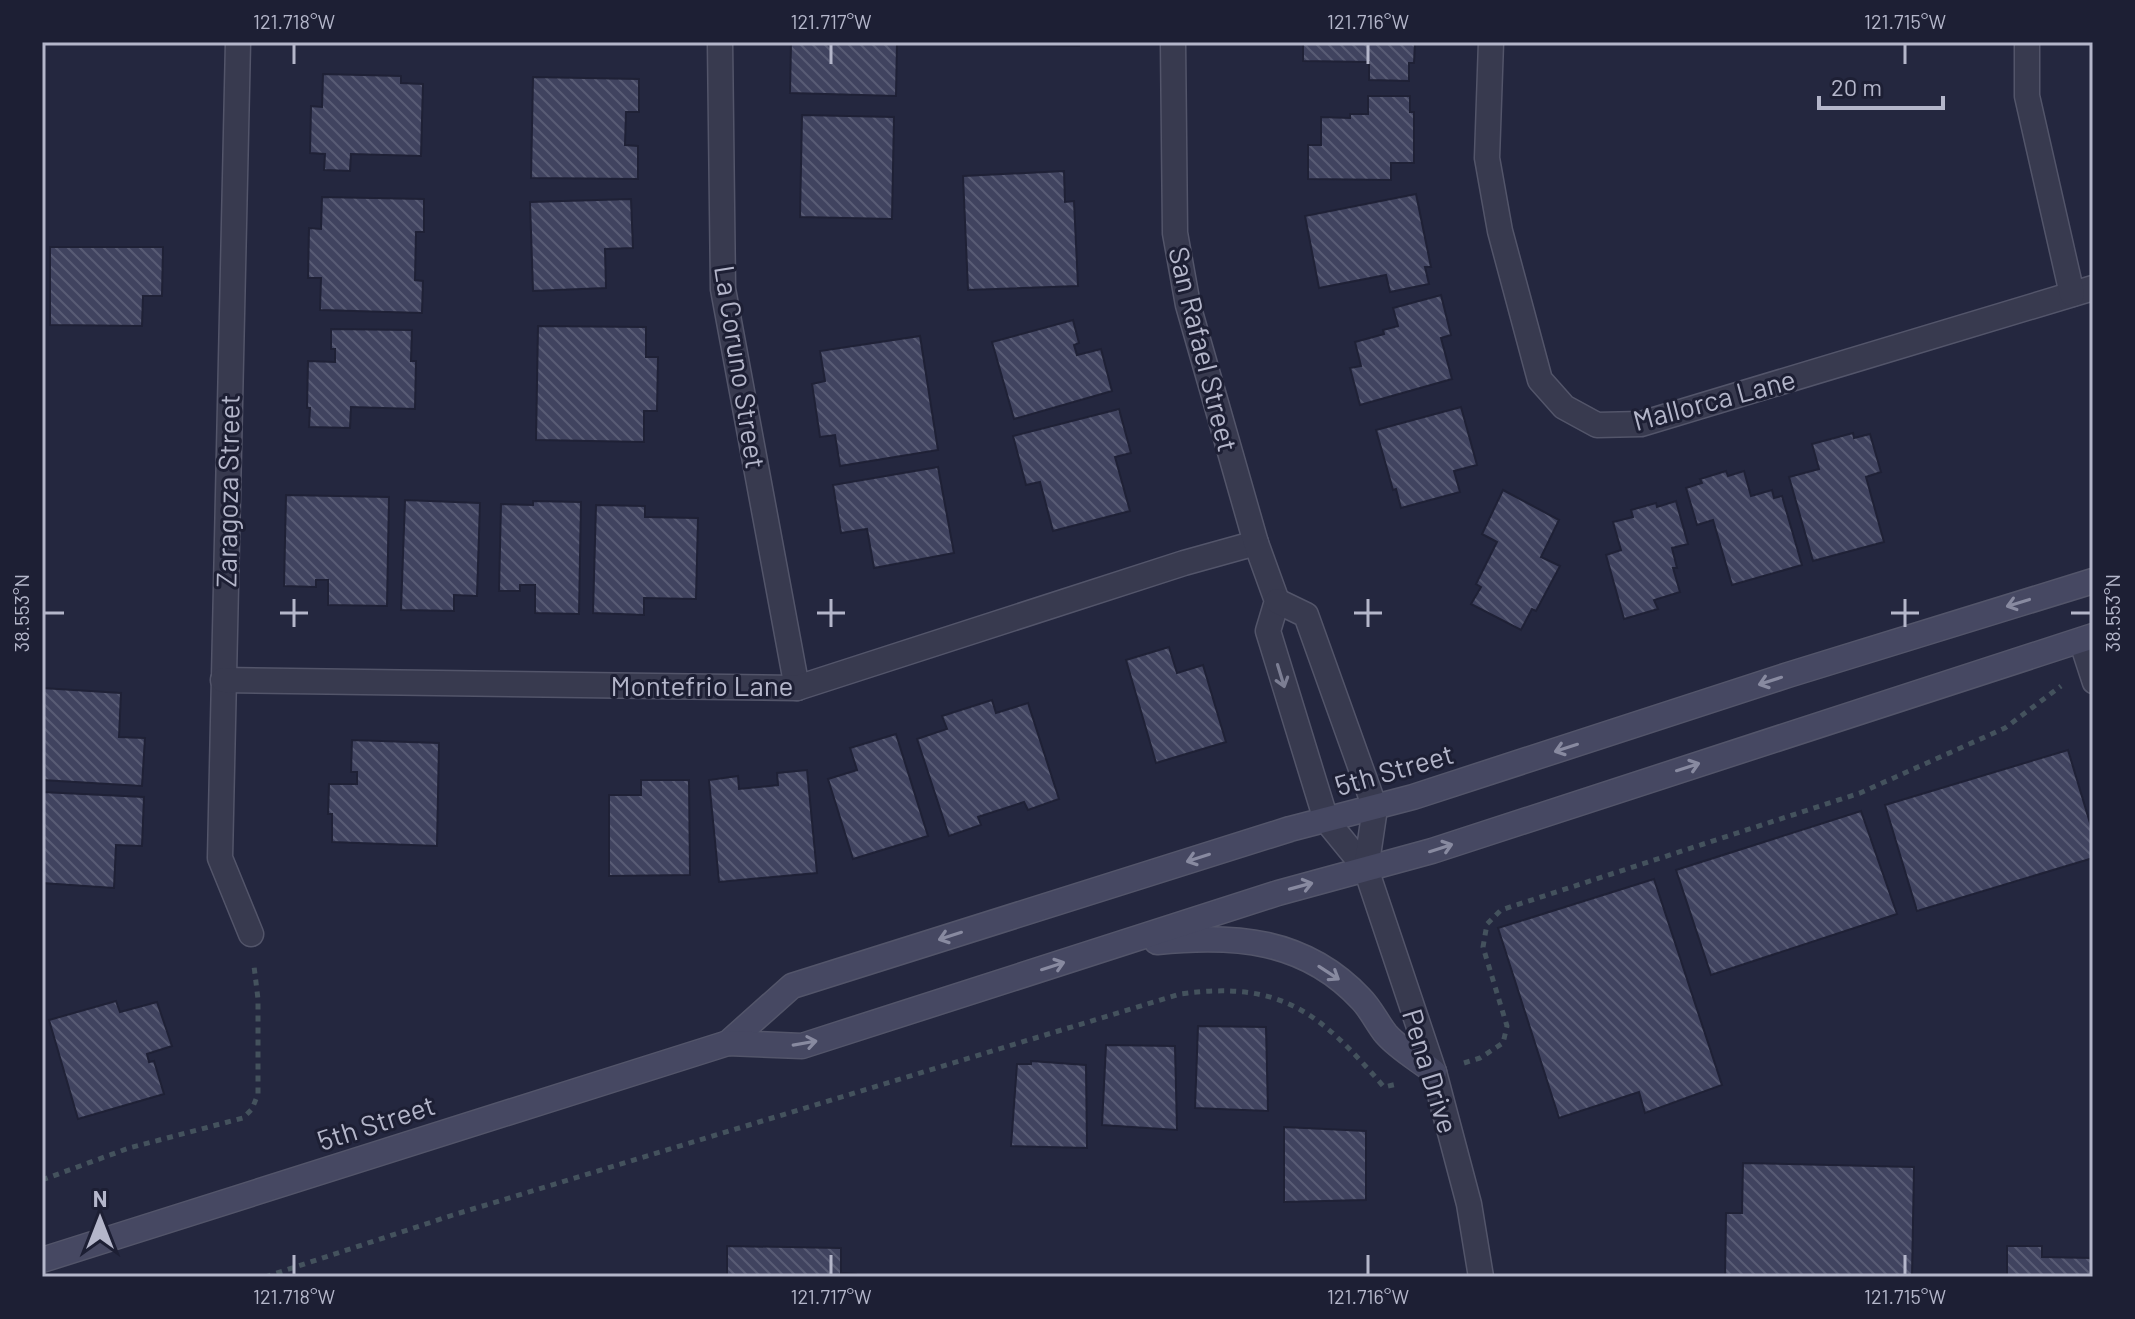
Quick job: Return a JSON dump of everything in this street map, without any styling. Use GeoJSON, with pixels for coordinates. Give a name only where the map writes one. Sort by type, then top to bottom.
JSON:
{"type":"FeatureCollection","features":[{"type":"Feature","properties":{"kind":"main road","name":"5th Street"},"geometry":{"type":"LineString","coordinates":[[728,1043],[792,986],[1290,829],[1375,808],[1803,670],[2093,581]]}},
{"type":"Feature","properties":{"kind":"main road","name":"5th Street"},"geometry":{"type":"LineString","coordinates":[[42,1260],[728,1043],[802,1046],[1278,893],[1432,851],[2086,638]]}},
{"type":"Feature","properties":{"kind":"main road"},"geometry":{"type":"LineString","coordinates":[[1118,946],[1220,938],[1264,943],[1302,956],[1337,977],[1363,1001],[1387,1035],[1434,1072]]}},
{"type":"Feature","properties":{"kind":"street","name":"Zaragoza Street"},"geometry":{"type":"LineString","coordinates":[[238,42],[220,858],[251,934]]}},
{"type":"Feature","properties":{"kind":"street","name":"La Coruno Street"},"geometry":{"type":"LineString","coordinates":[[720,42],[723,289],[797,688]]}},
{"type":"Feature","properties":{"kind":"street","name":"San Rafael Street"},"geometry":{"type":"LineString","coordinates":[[1173,42],[1175,233],[1188,305],[1256,543],[1277,601],[1268,631],[1326,820],[1366,869]]}},
{"type":"Feature","properties":{"kind":"street","name":"Mallorca Lane"},"geometry":{"type":"LineString","coordinates":[[1491,42],[1487,158],[1500,231],[1540,380],[1564,407],[1597,425],[1641,424],[2083,291]]}},
{"type":"Feature","properties":{"kind":"street"},"geometry":{"type":"LineString","coordinates":[[2027,42],[2027,96],[2083,291]]}},
{"type":"Feature","properties":{"kind":"street","name":"Montefrio Lane"},"geometry":{"type":"LineString","coordinates":[[223,680],[797,688],[1184,563],[1256,543]]}},
{"type":"Feature","properties":{"kind":"street"},"geometry":{"type":"LineString","coordinates":[[1277,601],[1306,615],[1375,808],[1366,869]]}},
{"type":"Feature","properties":{"kind":"street","name":"Pena Drive"},"geometry":{"type":"LineString","coordinates":[[1366,869],[1434,1072],[1469,1204],[1481,1277]]}},
{"type":"Feature","properties":{"kind":"lane"},"geometry":{"type":"LineString","coordinates":[[2086,638],[2092,679]]}},
{"type":"Feature","properties":{"kind":"path"},"geometry":{"type":"LineString","coordinates":[[1480,1058],[1503,1043],[1507,1026],[1483,947],[1487,924],[1501,910],[1860,793],[2005,728],[2058,687],[2092,679]]}},
{"type":"Feature","properties":{"kind":"path"},"geometry":{"type":"LineString","coordinates":[[42,1180],[129,1148],[243,1118],[252,1109],[258,1094],[258,999],[251,934]]}},
{"type":"Feature","properties":{"kind":"path"},"geometry":{"type":"LineString","coordinates":[[265,1277],[453,1215],[1180,994],[1210,990],[1249,991],[1281,999],[1314,1016],[1348,1046],[1384,1087]]}},
{"type":"Feature","properties":{"kind":"building"},"geometry":{"type":"Polygon","coordinates":[[[791,42],[897,42],[896,96],[790,93],[791,42]]]}},
{"type":"Feature","properties":{"kind":"building"},"geometry":{"type":"Polygon","coordinates":[[[1079,42],[1079,46],[977,44],[1079,42]]]}},
{"type":"Feature","properties":{"kind":"building"},"geometry":{"type":"Polygon","coordinates":[[[1303,42],[1415,42],[1414,63],[1409,63],[1409,81],[1369,80],[1369,62],[1303,61],[1303,42]]]}},
{"type":"Feature","properties":{"kind":"building"},"geometry":{"type":"Polygon","coordinates":[[[323,74],[401,76],[401,83],[423,84],[421,156],[351,154],[350,171],[324,170],[325,154],[310,153],[311,106],[322,107],[323,74]]]}},
{"type":"Feature","properties":{"kind":"building"},"geometry":{"type":"Polygon","coordinates":[[[533,77],[639,79],[639,112],[626,112],[625,145],[638,146],[638,179],[531,178],[533,77]]]}},
{"type":"Feature","properties":{"kind":"building"},"geometry":{"type":"Polygon","coordinates":[[[1368,96],[1410,96],[1410,112],[1414,112],[1414,163],[1391,163],[1391,180],[1308,179],[1308,145],[1321,145],[1321,117],[1350,118],[1350,114],[1368,114],[1368,96]]]}},
{"type":"Feature","properties":{"kind":"building"},"geometry":{"type":"Polygon","coordinates":[[[802,115],[894,117],[892,219],[800,217],[802,115]]]}},
{"type":"Feature","properties":{"kind":"building"},"geometry":{"type":"Polygon","coordinates":[[[1064,171],[1065,202],[1074,201],[1078,286],[968,290],[963,176],[1064,171]]]}},
{"type":"Feature","properties":{"kind":"building"},"geometry":{"type":"Polygon","coordinates":[[[1416,194],[1431,267],[1425,267],[1429,284],[1390,292],[1386,275],[1319,288],[1305,216],[1416,194]]]}},
{"type":"Feature","properties":{"kind":"building"},"geometry":{"type":"Polygon","coordinates":[[[322,197],[424,199],[424,232],[416,232],[415,280],[423,281],[422,313],[320,310],[321,278],[308,278],[309,228],[321,229],[322,197]]]}},
{"type":"Feature","properties":{"kind":"building"},"geometry":{"type":"Polygon","coordinates":[[[631,199],[633,248],[605,249],[606,288],[533,291],[530,202],[631,199]]]}},
{"type":"Feature","properties":{"kind":"building"},"geometry":{"type":"Polygon","coordinates":[[[50,247],[163,247],[162,296],[143,296],[142,326],[50,325],[50,247]]]}},
{"type":"Feature","properties":{"kind":"building"},"geometry":{"type":"Polygon","coordinates":[[[1441,295],[1451,335],[1441,338],[1452,379],[1360,405],[1350,368],[1361,366],[1355,342],[1384,334],[1383,330],[1398,326],[1393,308],[1441,295]]]}},
{"type":"Feature","properties":{"kind":"building"},"geometry":{"type":"Polygon","coordinates":[[[1073,320],[1079,343],[1074,345],[1077,355],[1101,349],[1112,391],[1014,419],[992,342],[1073,320]]]}},
{"type":"Feature","properties":{"kind":"building"},"geometry":{"type":"Polygon","coordinates":[[[538,326],[646,327],[646,357],[658,357],[657,411],[644,411],[644,442],[536,440],[538,326]]]}},
{"type":"Feature","properties":{"kind":"building"},"geometry":{"type":"Polygon","coordinates":[[[331,329],[412,330],[411,361],[416,361],[415,409],[351,407],[350,428],[309,427],[308,361],[335,362],[335,349],[331,349],[331,329]]]}},
{"type":"Feature","properties":{"kind":"building"},"geometry":{"type":"Polygon","coordinates":[[[920,336],[938,450],[840,466],[835,435],[820,437],[812,384],[825,381],[820,351],[920,336]]]}},
{"type":"Feature","properties":{"kind":"building"},"geometry":{"type":"Polygon","coordinates":[[[1461,407],[1477,465],[1454,471],[1460,492],[1401,508],[1376,430],[1461,407]]]}},
{"type":"Feature","properties":{"kind":"building"},"geometry":{"type":"Polygon","coordinates":[[[1119,409],[1131,453],[1115,457],[1130,511],[1053,531],[1040,482],[1026,485],[1013,436],[1119,409]]]}},
{"type":"Feature","properties":{"kind":"building"},"geometry":{"type":"Polygon","coordinates":[[[1853,433],[1854,438],[1870,434],[1881,472],[1866,477],[1884,542],[1813,561],[1789,477],[1819,469],[1812,444],[1853,433]]]}},
{"type":"Feature","properties":{"kind":"building"},"geometry":{"type":"Polygon","coordinates":[[[938,467],[954,553],[874,568],[867,529],[841,533],[833,485],[938,467]]]}},
{"type":"Feature","properties":{"kind":"building"},"geometry":{"type":"Polygon","coordinates":[[[1726,471],[1728,476],[1744,471],[1751,496],[1772,490],[1774,498],[1782,496],[1802,565],[1732,585],[1713,520],[1697,525],[1686,488],[1702,483],[1700,479],[1726,471]]]}},
{"type":"Feature","properties":{"kind":"building"},"geometry":{"type":"Polygon","coordinates":[[[1503,490],[1559,520],[1541,557],[1560,566],[1536,611],[1532,609],[1521,630],[1471,604],[1481,587],[1476,584],[1497,542],[1482,534],[1503,490]]]}},
{"type":"Feature","properties":{"kind":"building"},"geometry":{"type":"Polygon","coordinates":[[[286,495],[389,497],[387,606],[328,605],[328,580],[316,580],[316,587],[284,586],[286,495]]]}},
{"type":"Feature","properties":{"kind":"building"},"geometry":{"type":"Polygon","coordinates":[[[405,500],[480,503],[477,596],[454,595],[454,611],[401,610],[405,500]]]}},
{"type":"Feature","properties":{"kind":"building"},"geometry":{"type":"Polygon","coordinates":[[[533,501],[581,502],[579,614],[535,613],[535,585],[520,585],[520,591],[499,591],[501,504],[533,505],[533,501]]]}},
{"type":"Feature","properties":{"kind":"building"},"geometry":{"type":"Polygon","coordinates":[[[1676,501],[1688,544],[1672,548],[1677,568],[1673,568],[1680,592],[1654,600],[1658,609],[1624,619],[1606,555],[1621,550],[1613,522],[1633,517],[1631,510],[1676,501]]]}},
{"type":"Feature","properties":{"kind":"building"},"geometry":{"type":"Polygon","coordinates":[[[596,505],[645,506],[645,517],[698,518],[696,599],[644,598],[644,615],[593,613],[596,505]]]}},
{"type":"Feature","properties":{"kind":"building"},"geometry":{"type":"Polygon","coordinates":[[[1169,647],[1177,673],[1203,665],[1226,742],[1156,763],[1126,660],[1169,647]]]}},
{"type":"Feature","properties":{"kind":"building"},"geometry":{"type":"Polygon","coordinates":[[[42,688],[121,693],[119,737],[145,738],[142,786],[42,780],[42,688]]]}},
{"type":"Feature","properties":{"kind":"building"},"geometry":{"type":"Polygon","coordinates":[[[992,700],[996,713],[1028,703],[1059,799],[1028,810],[1024,802],[978,817],[981,825],[949,836],[917,739],[947,729],[942,716],[992,700]]]}},
{"type":"Feature","properties":{"kind":"building"},"geometry":{"type":"Polygon","coordinates":[[[896,734],[928,836],[853,859],[828,779],[857,770],[850,748],[896,734]]]}},
{"type":"Feature","properties":{"kind":"building"},"geometry":{"type":"Polygon","coordinates":[[[352,740],[439,743],[437,846],[332,842],[332,814],[328,814],[329,784],[357,784],[357,772],[351,772],[352,740]]]}},
{"type":"Feature","properties":{"kind":"building"},"geometry":{"type":"Polygon","coordinates":[[[2068,750],[2093,833],[2093,858],[1917,911],[1885,805],[2068,750]]]}},
{"type":"Feature","properties":{"kind":"building"},"geometry":{"type":"Polygon","coordinates":[[[807,770],[817,873],[719,882],[709,780],[738,776],[739,789],[778,785],[777,773],[807,770]]]}},
{"type":"Feature","properties":{"kind":"building"},"geometry":{"type":"Polygon","coordinates":[[[641,780],[689,780],[690,875],[609,876],[609,795],[641,795],[641,780]]]}},
{"type":"Feature","properties":{"kind":"building"},"geometry":{"type":"Polygon","coordinates":[[[42,792],[144,797],[142,846],[116,845],[114,888],[42,883],[42,792]]]}},
{"type":"Feature","properties":{"kind":"building"},"geometry":{"type":"Polygon","coordinates":[[[1861,811],[1897,914],[1711,975],[1676,870],[1861,811]]]}},
{"type":"Feature","properties":{"kind":"building"},"geometry":{"type":"Polygon","coordinates":[[[1654,879],[1722,1085],[1645,1113],[1639,1092],[1559,1118],[1498,928],[1654,879]]]}},
{"type":"Feature","properties":{"kind":"building"},"geometry":{"type":"Polygon","coordinates":[[[116,1001],[120,1012],[157,1002],[172,1046],[147,1054],[149,1062],[154,1061],[164,1094],[78,1119],[49,1020],[116,1001]]]}},
{"type":"Feature","properties":{"kind":"building"},"geometry":{"type":"Polygon","coordinates":[[[1198,1026],[1266,1027],[1268,1111],[1195,1108],[1198,1026]]]}},
{"type":"Feature","properties":{"kind":"building"},"geometry":{"type":"Polygon","coordinates":[[[1106,1045],[1175,1046],[1177,1130],[1102,1125],[1106,1045]]]}},
{"type":"Feature","properties":{"kind":"building"},"geometry":{"type":"Polygon","coordinates":[[[1031,1061],[1086,1065],[1087,1148],[1011,1146],[1017,1064],[1031,1064],[1031,1061]]]}},
{"type":"Feature","properties":{"kind":"building"},"geometry":{"type":"Polygon","coordinates":[[[1284,1127],[1366,1131],[1366,1200],[1284,1202],[1284,1127]]]}},
{"type":"Feature","properties":{"kind":"building"},"geometry":{"type":"Polygon","coordinates":[[[1743,1163],[1914,1167],[1912,1277],[1725,1277],[1726,1213],[1742,1213],[1743,1163]]]}},
{"type":"Feature","properties":{"kind":"building"},"geometry":{"type":"Polygon","coordinates":[[[727,1246],[841,1248],[841,1273],[856,1274],[856,1277],[727,1277],[727,1246]]]}},
{"type":"Feature","properties":{"kind":"building"},"geometry":{"type":"Polygon","coordinates":[[[2007,1246],[2042,1246],[2042,1257],[2093,1258],[2093,1277],[2007,1277],[2007,1246]]]}}]}
